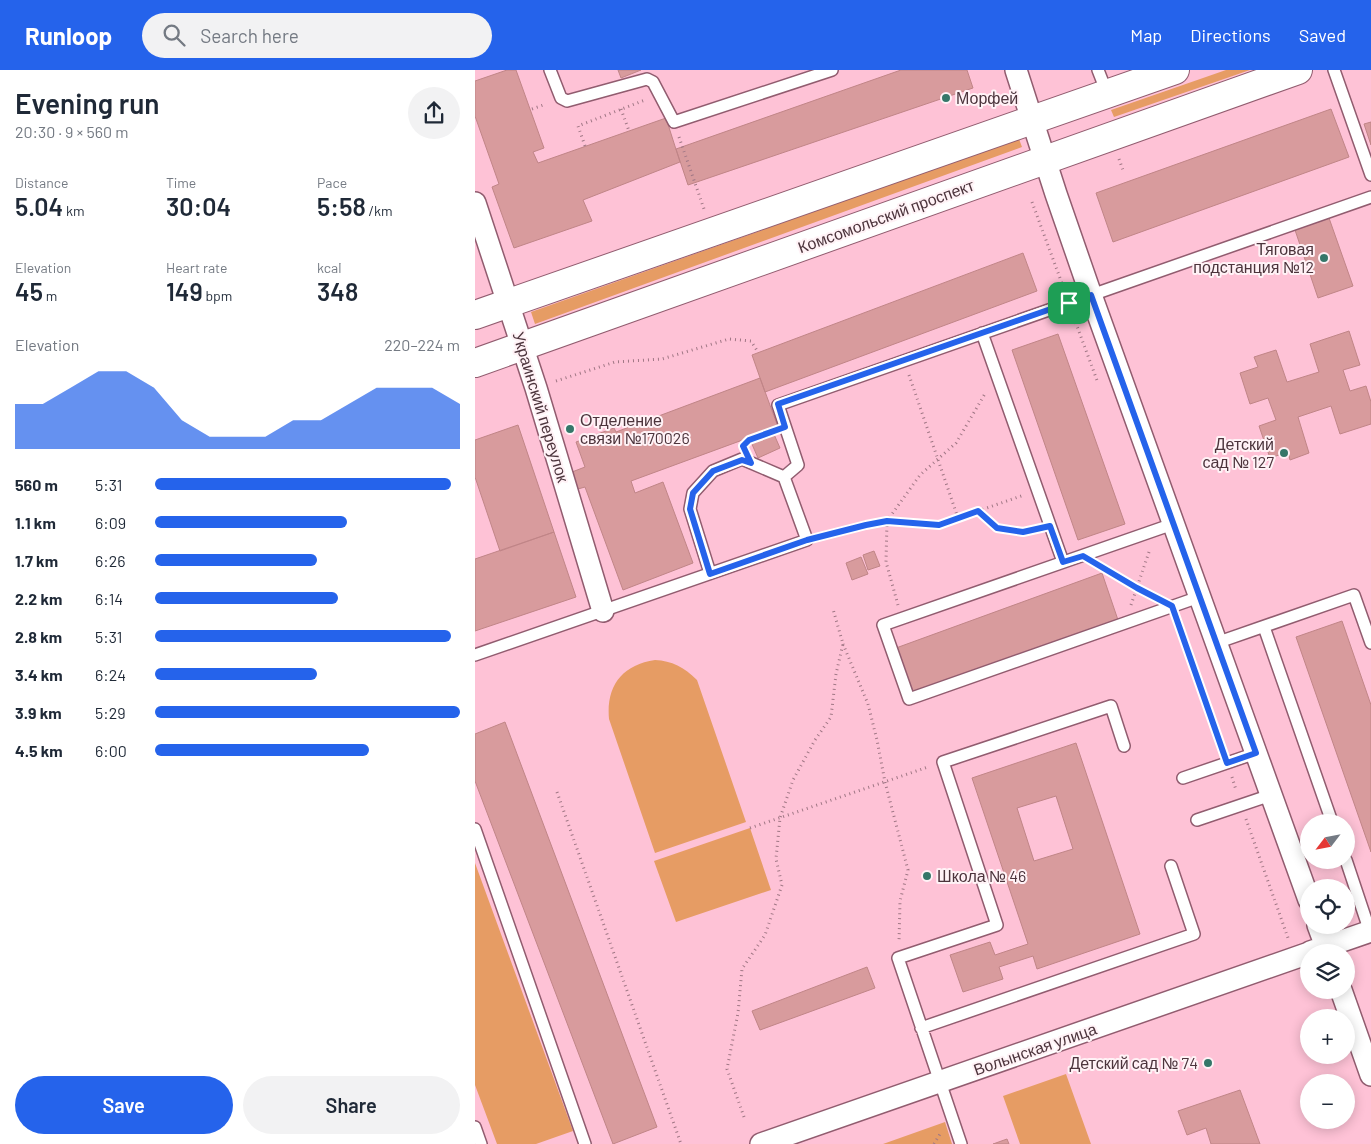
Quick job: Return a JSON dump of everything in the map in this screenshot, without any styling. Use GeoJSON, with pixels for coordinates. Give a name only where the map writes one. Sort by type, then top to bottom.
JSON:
{"type":"FeatureCollection","features":[{"type":"Feature","properties":{"kind":"street"},"geometry":{"type":"LineString","coordinates":[[1016,70],[1044,159],[1091,295],[1301,879]]}},
{"type":"Feature","properties":{"kind":"street"},"geometry":{"type":"LineString","coordinates":[[475,315],[1175,70]]}},
{"type":"Feature","properties":{"kind":"street","name":"Комсомольский проспект"},"geometry":{"type":"LineString","coordinates":[[475,363],[1298,70]]}},
{"type":"Feature","properties":{"kind":"street","name":"Украинский переулок"},"geometry":{"type":"LineString","coordinates":[[475,204],[536,388],[603,611]]}},
{"type":"Feature","properties":{"kind":"street","name":"Волынская улица"},"geometry":{"type":"LineString","coordinates":[[1338,944],[1371,932]]}},
{"type":"Feature","properties":{"kind":"street","name":"Волынская улица"},"geometry":{"type":"LineString","coordinates":[[761,1144],[797,1138],[940,1082],[1300,958]]}},
{"type":"Feature","properties":{"kind":"street"},"geometry":{"type":"LineString","coordinates":[[1344,999],[1371,1075]]}},
{"type":"Feature","properties":{"kind":"lane"},"geometry":{"type":"LineString","coordinates":[[550,70],[561,98],[567,101],[647,79],[653,82],[674,122],[832,70]]}},
{"type":"Feature","properties":{"kind":"lane"},"geometry":{"type":"LineString","coordinates":[[1098,70],[1107,95]]}},
{"type":"Feature","properties":{"kind":"lane"},"geometry":{"type":"LineString","coordinates":[[1334,70],[1371,175]]}},
{"type":"Feature","properties":{"kind":"lane"},"geometry":{"type":"LineString","coordinates":[[785,477],[798,465],[778,404],[1371,197]]}},
{"type":"Feature","properties":{"kind":"lane"},"geometry":{"type":"LineString","coordinates":[[982,333],[1063,562]]}},
{"type":"Feature","properties":{"kind":"lane"},"geometry":{"type":"LineString","coordinates":[[475,655],[710,574],[807,540],[785,477],[742,460],[713,471],[693,493],[690,509],[710,574]]}},
{"type":"Feature","properties":{"kind":"lane"},"geometry":{"type":"LineString","coordinates":[[1173,524],[883,625],[909,698],[1199,597]]}},
{"type":"Feature","properties":{"kind":"lane"},"geometry":{"type":"LineString","coordinates":[[1216,643],[1354,595],[1371,643]]}},
{"type":"Feature","properties":{"kind":"lane"},"geometry":{"type":"LineString","coordinates":[[1264,627],[1329,814]]}},
{"type":"Feature","properties":{"kind":"lane"},"geometry":{"type":"LineString","coordinates":[[961,1144],[898,958],[997,925],[943,762],[1111,706],[1124,746]]}},
{"type":"Feature","properties":{"kind":"lane"},"geometry":{"type":"LineString","coordinates":[[1183,778],[1256,753]]}},
{"type":"Feature","properties":{"kind":"lane"},"geometry":{"type":"LineString","coordinates":[[1197,820],[1271,795]]}},
{"type":"Feature","properties":{"kind":"lane"},"geometry":{"type":"LineString","coordinates":[[475,829],[585,1144]]}},
{"type":"Feature","properties":{"kind":"lane"},"geometry":{"type":"LineString","coordinates":[[921,1028],[1194,934],[1171,866]]}},
{"type":"Feature","properties":{"kind":"lane"},"geometry":{"type":"LineString","coordinates":[[1348,869],[1371,932]]}},
{"type":"Feature","properties":{"kind":"lane"},"geometry":{"type":"LineString","coordinates":[[475,1127],[481,1144]]}},
{"type":"Feature","properties":{"kind":"path"},"geometry":{"type":"LineString","coordinates":[[585,146],[578,126],[659,94]]}},
{"type":"Feature","properties":{"kind":"path"},"geometry":{"type":"LineString","coordinates":[[621,109],[629,131]]}},
{"type":"Feature","properties":{"kind":"path"},"geometry":{"type":"LineString","coordinates":[[674,122],[705,214]]}},
{"type":"Feature","properties":{"kind":"path"},"geometry":{"type":"LineString","coordinates":[[1032,202],[1099,385]]}},
{"type":"Feature","properties":{"kind":"path"},"geometry":{"type":"LineString","coordinates":[[536,388],[615,362],[662,359],[729,339],[751,341],[758,352]]}},
{"type":"Feature","properties":{"kind":"path"},"geometry":{"type":"LineString","coordinates":[[904,360],[958,518]]}},
{"type":"Feature","properties":{"kind":"path"},"geometry":{"type":"LineString","coordinates":[[902,619],[887,562],[887,521],[920,475],[956,443],[997,374]]}},
{"type":"Feature","properties":{"kind":"path"},"geometry":{"type":"LineString","coordinates":[[751,463],[743,446],[749,440],[785,427]]}},
{"type":"Feature","properties":{"kind":"path"},"geometry":{"type":"LineString","coordinates":[[807,540],[887,521],[939,525],[1037,491]]}},
{"type":"Feature","properties":{"kind":"path"},"geometry":{"type":"LineString","coordinates":[[978,511],[997,528],[1023,532],[1050,526]]}},
{"type":"Feature","properties":{"kind":"path"},"geometry":{"type":"LineString","coordinates":[[1121,624],[1126,619],[1152,543],[1152,531]]}},
{"type":"Feature","properties":{"kind":"path"},"geometry":{"type":"LineString","coordinates":[[1083,556],[1172,606],[1241,805],[1310,944]]}},
{"type":"Feature","properties":{"kind":"path"},"geometry":{"type":"LineString","coordinates":[[833,609],[843,644],[867,704],[907,870],[900,902],[898,958]]}},
{"type":"Feature","properties":{"kind":"path"},"geometry":{"type":"LineString","coordinates":[[744,1117],[727,1069],[738,1013],[742,969],[765,935],[782,885],[776,859],[780,818],[793,780],[815,740],[831,717],[843,644]]}},
{"type":"Feature","properties":{"kind":"path"},"geometry":{"type":"LineString","coordinates":[[750,828],[943,762]]}},
{"type":"Feature","properties":{"kind":"path"},"geometry":{"type":"LineString","coordinates":[[557,792],[681,1144]]}},
{"type":"Feature","properties":{"kind":"shaded area"},"geometry":{"type":"Polygon","coordinates":[[[1226,70],[1250,70],[1114,117],[1111,110],[1226,70]]]}},
{"type":"Feature","properties":{"kind":"shaded area"},"geometry":{"type":"Polygon","coordinates":[[[1019,139],[1022,147],[535,324],[531,312],[1019,139]]]}},
{"type":"Feature","properties":{"kind":"shaded area"},"geometry":{"type":"Polygon","coordinates":[[[655,660],[677,666],[697,680],[746,822],[655,853],[609,719],[609,707],[610,697],[618,679],[633,667],[655,660]]]}},
{"type":"Feature","properties":{"kind":"shaded area"},"geometry":{"type":"Polygon","coordinates":[[[750,828],[771,890],[676,922],[654,861],[750,828]]]}},
{"type":"Feature","properties":{"kind":"shaded area"},"geometry":{"type":"Polygon","coordinates":[[[475,863],[573,1131],[536,1144],[497,1144],[475,1085],[475,863]]]}},
{"type":"Feature","properties":{"kind":"shaded area"},"geometry":{"type":"Polygon","coordinates":[[[1066,1074],[1091,1144],[1020,1144],[1003,1096],[1066,1074]]]}},
{"type":"Feature","properties":{"kind":"shaded area"},"geometry":{"type":"Polygon","coordinates":[[[945,1122],[952,1144],[883,1144],[945,1122]]]}},
{"type":"Feature","properties":{"kind":"building"},"geometry":{"type":"Polygon","coordinates":[[[507,70],[516,70],[544,148],[533,152],[538,163],[666,118],[680,162],[583,200],[592,221],[514,248],[492,187],[499,184],[475,116],[475,81],[507,70]]]}},
{"type":"Feature","properties":{"kind":"building"},"geometry":{"type":"Polygon","coordinates":[[[618,70],[641,70],[621,78],[618,70]]]}},
{"type":"Feature","properties":{"kind":"building"},"geometry":{"type":"Polygon","coordinates":[[[901,70],[967,70],[973,88],[688,185],[676,149],[901,70]]]}},
{"type":"Feature","properties":{"kind":"building"},"geometry":{"type":"Polygon","coordinates":[[[1331,109],[1349,157],[1113,242],[1096,193],[1331,109]]]}},
{"type":"Feature","properties":{"kind":"building"},"geometry":{"type":"Polygon","coordinates":[[[1371,122],[1371,145],[1364,124],[1371,122]]]}},
{"type":"Feature","properties":{"kind":"building","name":"Тяговая подстанция №12"},"geometry":{"type":"Polygon","coordinates":[[[1329,218],[1353,286],[1318,298],[1295,230],[1329,218]]]}},
{"type":"Feature","properties":{"kind":"building"},"geometry":{"type":"Polygon","coordinates":[[[1023,253],[1037,291],[765,392],[752,355],[1023,253]]]}},
{"type":"Feature","properties":{"kind":"building"},"geometry":{"type":"Polygon","coordinates":[[[1349,331],[1360,365],[1343,370],[1350,391],[1366,386],[1371,402],[1371,424],[1340,434],[1331,406],[1298,417],[1309,453],[1290,460],[1288,452],[1270,458],[1259,426],[1276,420],[1268,398],[1250,404],[1240,373],[1258,367],[1254,357],[1276,350],[1287,382],[1319,372],[1310,344],[1349,331]]]}},
{"type":"Feature","properties":{"kind":"building"},"geometry":{"type":"Polygon","coordinates":[[[1058,334],[1125,524],[1078,540],[1012,350],[1058,334]]]}},
{"type":"Feature","properties":{"kind":"building"},"geometry":{"type":"Polygon","coordinates":[[[760,378],[778,427],[631,481],[635,493],[663,482],[693,563],[623,590],[585,487],[578,489],[572,472],[585,467],[576,442],[614,428],[616,432],[760,378]]]}},
{"type":"Feature","properties":{"kind":"building"},"geometry":{"type":"Polygon","coordinates":[[[518,425],[554,532],[500,551],[475,477],[475,440],[518,425]]]}},
{"type":"Feature","properties":{"kind":"building"},"geometry":{"type":"Polygon","coordinates":[[[773,432],[780,448],[758,458],[751,442],[773,432]]]}},
{"type":"Feature","properties":{"kind":"building"},"geometry":{"type":"Polygon","coordinates":[[[554,532],[576,597],[475,631],[475,559],[554,532]]]}},
{"type":"Feature","properties":{"kind":"building"},"geometry":{"type":"Polygon","coordinates":[[[874,551],[880,566],[868,570],[863,555],[874,551]]]}},
{"type":"Feature","properties":{"kind":"building"},"geometry":{"type":"Polygon","coordinates":[[[861,557],[868,574],[852,580],[846,563],[861,557]]]}},
{"type":"Feature","properties":{"kind":"building"},"geometry":{"type":"Polygon","coordinates":[[[1102,573],[1118,620],[913,692],[896,648],[1102,573]]]}},
{"type":"Feature","properties":{"kind":"building"},"geometry":{"type":"Polygon","coordinates":[[[1342,621],[1371,705],[1371,852],[1296,637],[1342,621]]]}},
{"type":"Feature","properties":{"kind":"building"},"geometry":{"type":"Polygon","coordinates":[[[505,722],[657,1127],[613,1144],[475,781],[475,734],[505,722]]]}},
{"type":"Feature","properties":{"kind":"building"},"geometry":{"type":"Polygon","coordinates":[[[1076,743],[1140,934],[1037,969],[1033,956],[999,967],[1003,979],[963,992],[950,955],[990,942],[995,955],[1028,944],[972,778],[1076,743]],[[1056,796],[1017,808],[1034,861],[1073,849],[1056,796]]]}},
{"type":"Feature","properties":{"kind":"building"},"geometry":{"type":"Polygon","coordinates":[[[867,967],[875,988],[760,1030],[752,1011],[867,967]]]}},
{"type":"Feature","properties":{"kind":"building"},"geometry":{"type":"Polygon","coordinates":[[[1240,1090],[1260,1144],[1211,1144],[1206,1128],[1187,1135],[1178,1111],[1240,1090]]]}},
{"type":"Feature","properties":{"kind":"building"},"geometry":{"type":"Polygon","coordinates":[[[1007,1139],[1009,1144],[993,1144],[1007,1139]]]}},
{"type":"Feature","properties":{"kind":"place","name":"Морфей"},"geometry":{"type":"Point","coordinates":[946,98]}},
{"type":"Feature","properties":{"kind":"place","name":"Тяговая подстанция №12"},"geometry":{"type":"Point","coordinates":[1324,258]}},
{"type":"Feature","properties":{"kind":"place","name":"Отделение связи №170026"},"geometry":{"type":"Point","coordinates":[570,429]}},
{"type":"Feature","properties":{"kind":"place","name":"Детский сад № 127"},"geometry":{"type":"Point","coordinates":[1284,453]}},
{"type":"Feature","properties":{"kind":"place","name":"Школа № 46"},"geometry":{"type":"Point","coordinates":[927,876]}},
{"type":"Feature","properties":{"kind":"place","name":"Детский сад № 74"},"geometry":{"type":"Point","coordinates":[1208,1063]}},
{"type":"Feature","properties":{"kind":"route"},"geometry":{"type":"LineString","coordinates":[[1091,295],[1256,753],[1227,763],[1172,606],[1083,556],[1063,562],[1050,526],[1023,532],[997,528],[978,511],[939,525],[887,521],[807,540],[710,574],[690,509],[693,493],[713,471],[742,460],[751,463],[743,446],[749,440],[785,427],[778,404],[1069,303],[1091,295]]}}]}
